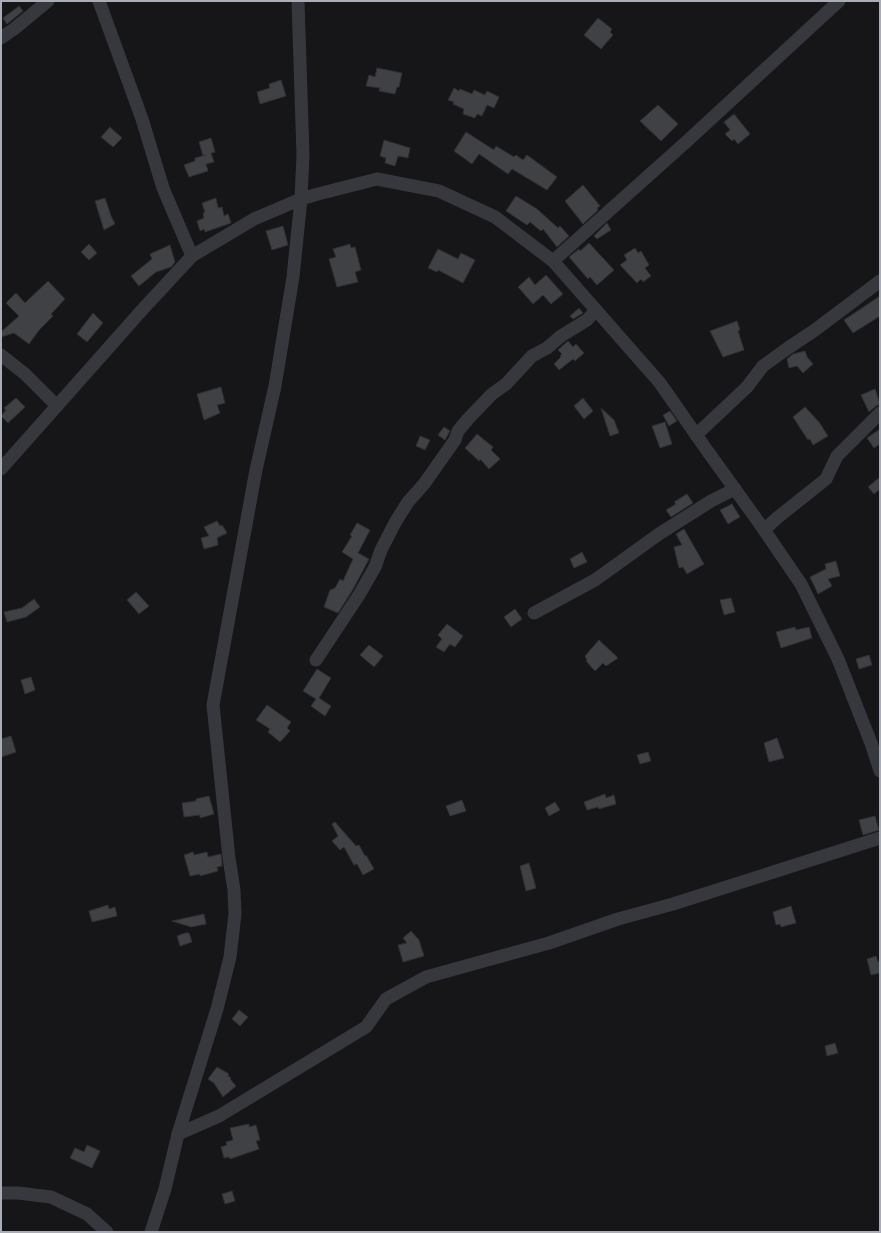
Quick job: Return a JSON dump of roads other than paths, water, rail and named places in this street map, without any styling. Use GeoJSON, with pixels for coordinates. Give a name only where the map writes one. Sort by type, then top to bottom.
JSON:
{"type":"FeatureCollection","features":[{"type":"Feature","properties":{"kind":"street"},"geometry":{"type":"LineString","coordinates":[[1,38],[14,30],[48,1]]}},
{"type":"Feature","properties":{"kind":"street"},"geometry":{"type":"LineString","coordinates":[[99,1],[142,119],[163,188],[192,256]]}},
{"type":"Feature","properties":{"kind":"street"},"geometry":{"type":"LineString","coordinates":[[151,1232],[165,1188],[178,1134],[217,1009],[230,957],[235,914],[234,890],[229,858],[213,705],[256,470],[275,386],[293,277],[303,155],[298,1]]}},
{"type":"Feature","properties":{"kind":"street"},"geometry":{"type":"LineString","coordinates":[[553,261],[691,137],[838,1]]}},
{"type":"Feature","properties":{"kind":"street"},"geometry":{"type":"LineString","coordinates":[[1,470],[142,310],[192,256],[254,219],[300,199],[377,179],[439,191],[495,217],[553,261],[660,383],[801,584],[838,659],[871,743],[880,771]]}},
{"type":"Feature","properties":{"kind":"street"},"geometry":{"type":"LineString","coordinates":[[696,435],[747,386],[763,366],[815,330],[880,281]]}},
{"type":"Feature","properties":{"kind":"street"},"geometry":{"type":"LineString","coordinates":[[316,660],[359,595],[375,567],[381,550],[396,521],[408,502],[424,484],[455,440],[458,431],[492,394],[506,384],[532,356],[547,348],[561,336],[588,320],[596,310]]}},
{"type":"Feature","properties":{"kind":"street"},"geometry":{"type":"LineString","coordinates":[[1,355],[25,374],[57,406]]}},
{"type":"Feature","properties":{"kind":"street"},"geometry":{"type":"LineString","coordinates":[[764,530],[826,479],[837,456],[880,413]]}},
{"type":"Feature","properties":{"kind":"street"},"geometry":{"type":"LineString","coordinates":[[534,613],[596,580],[659,534],[711,501],[735,489]]}},
{"type":"Feature","properties":{"kind":"street"},"geometry":{"type":"LineString","coordinates":[[178,1134],[219,1116],[366,1027],[386,999],[426,977],[549,944],[618,919],[673,904],[880,838]]}},
{"type":"Feature","properties":{"kind":"street"},"geometry":{"type":"LineString","coordinates":[[1,1193],[18,1193],[52,1197],[87,1214],[107,1232]]}}]}
